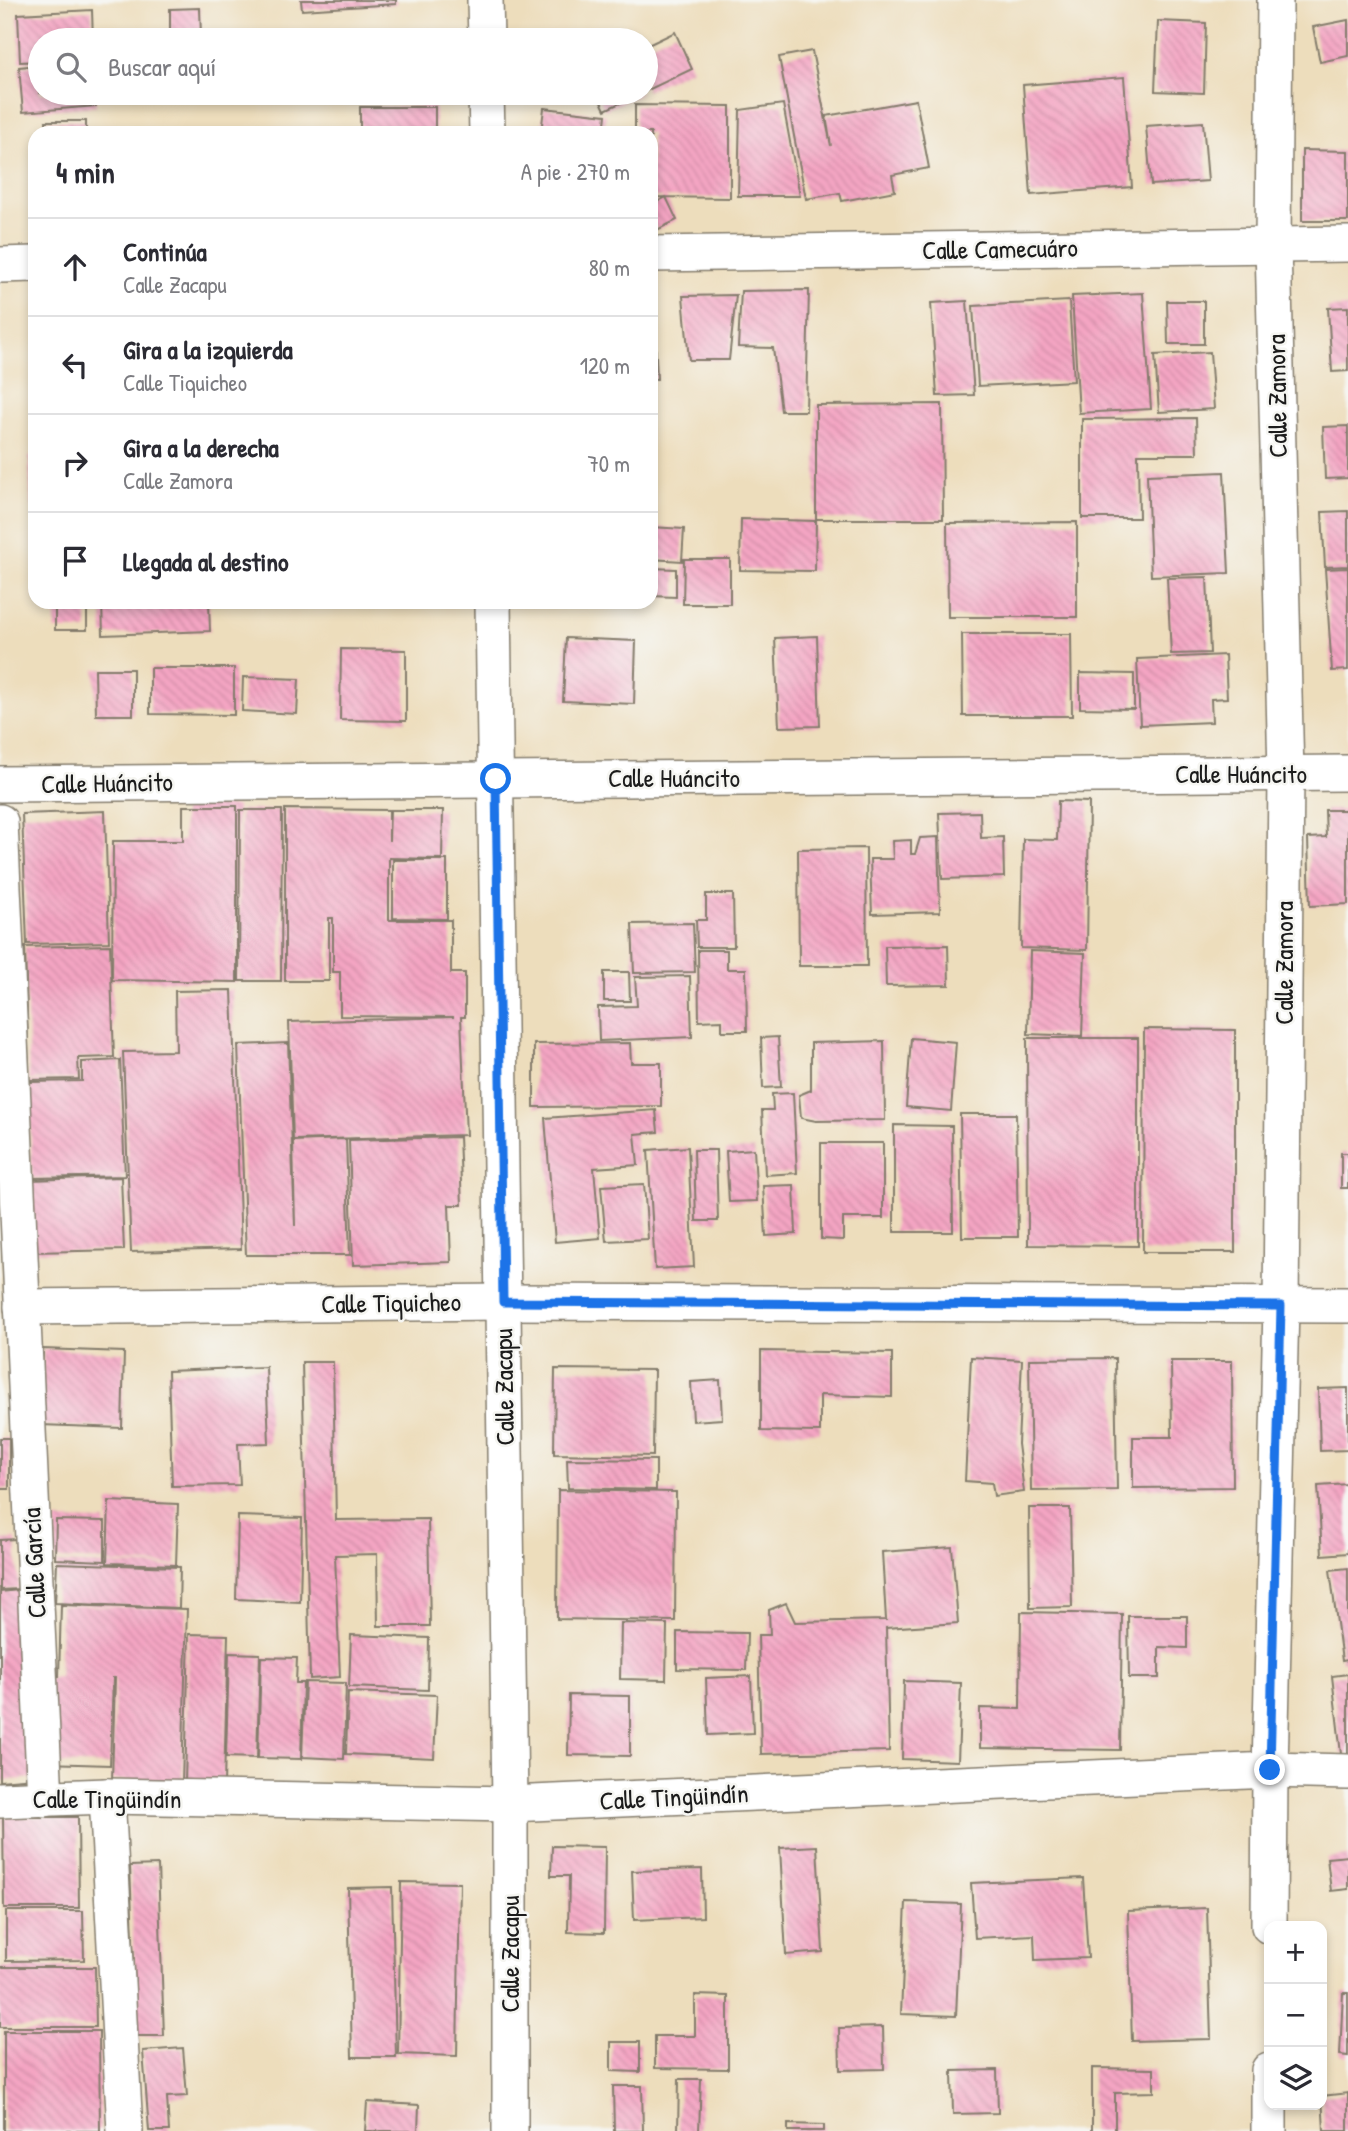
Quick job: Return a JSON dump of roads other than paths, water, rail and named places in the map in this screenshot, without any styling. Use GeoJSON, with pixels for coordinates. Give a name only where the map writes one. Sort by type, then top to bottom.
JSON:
{"type":"FeatureCollection","features":[{"type":"Feature","properties":{"kind":"street"},"geometry":{"type":"LineString","coordinates":[[485,0],[485,28]]}},
{"type":"Feature","properties":{"kind":"street","name":"Calle Zamora"},"geometry":{"type":"LineString","coordinates":[[1269,1921],[1281,1306],[1286,774],[1273,245],[1275,0]]}},
{"type":"Feature","properties":{"kind":"street"},"geometry":{"type":"LineString","coordinates":[[486,105],[487,126]]}},
{"type":"Feature","properties":{"kind":"street","name":"Calle Camecuáro"},"geometry":{"type":"LineString","coordinates":[[658,254],[1348,244]]}},
{"type":"Feature","properties":{"kind":"street"},"geometry":{"type":"LineString","coordinates":[[0,265],[28,264]]}},
{"type":"Feature","properties":{"kind":"street","name":"Calle Zacapu"},"geometry":{"type":"LineString","coordinates":[[494,609],[510,1804],[510,2131]]}},
{"type":"Feature","properties":{"kind":"street","name":"Calle Huáncito"},"geometry":{"type":"LineString","coordinates":[[0,784],[1348,774]]}},
{"type":"Feature","properties":{"kind":"street","name":"Calle García"},"geometry":{"type":"LineString","coordinates":[[0,822],[45,1800]]}},
{"type":"Feature","properties":{"kind":"street","name":"Calle Tiquicheo"},"geometry":{"type":"LineString","coordinates":[[22,1307],[503,1302],[1348,1305]]}},
{"type":"Feature","properties":{"kind":"street","name":"Calle Tingüindín"},"geometry":{"type":"LineString","coordinates":[[0,1800],[107,1797],[510,1804],[1270,1770],[1348,1772]]}},
{"type":"Feature","properties":{"kind":"street"},"geometry":{"type":"LineString","coordinates":[[107,1797],[125,2131]]}},
{"type":"Feature","properties":{"kind":"street"},"geometry":{"type":"LineString","coordinates":[[1269,2110],[1269,2131]]}}]}
